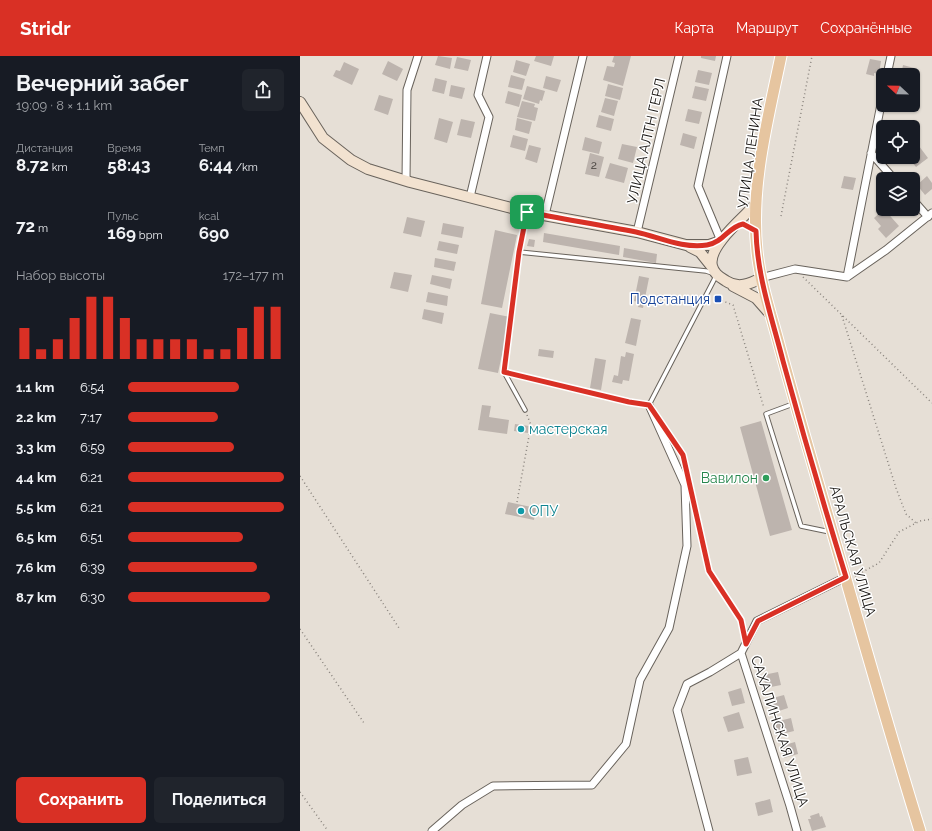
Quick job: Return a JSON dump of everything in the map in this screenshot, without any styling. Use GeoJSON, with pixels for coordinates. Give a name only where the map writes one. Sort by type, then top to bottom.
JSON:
{"type":"FeatureCollection","features":[{"type":"Feature","properties":{"kind":"main road","name":"УЛИЦА ЛЕНИНА"},"geometry":{"type":"LineString","coordinates":[[761,278],[757,250],[755,205],[763,144],[781,56]]}},
{"type":"Feature","properties":{"kind":"main road","name":"АРАЛЬСКАЯ УЛИЦА"},"geometry":{"type":"LineString","coordinates":[[761,278],[795,404],[846,577],[887,724],[920,831]]}},
{"type":"Feature","properties":{"kind":"street"},"geometry":{"type":"LineString","coordinates":[[406,181],[408,90],[418,56]]}},
{"type":"Feature","properties":{"kind":"street"},"geometry":{"type":"LineString","coordinates":[[470,198],[489,117],[478,96],[487,56]]}},
{"type":"Feature","properties":{"kind":"street"},"geometry":{"type":"LineString","coordinates":[[545,215],[582,56]]}},
{"type":"Feature","properties":{"kind":"street","name":"УЛИЦА АЛТН ГЕРЛ"},"geometry":{"type":"LineString","coordinates":[[637,232],[679,56]]}},
{"type":"Feature","properties":{"kind":"street"},"geometry":{"type":"LineString","coordinates":[[720,241],[698,186],[727,56]]}},
{"type":"Feature","properties":{"kind":"street"},"geometry":{"type":"LineString","coordinates":[[888,68],[891,56]]}},
{"type":"Feature","properties":{"kind":"street"},"geometry":{"type":"LineString","coordinates":[[300,102],[323,138],[351,160],[368,169],[406,181],[527,212],[637,232],[686,245],[700,252],[714,271],[730,284],[756,298],[771,315]]}},
{"type":"Feature","properties":{"kind":"street"},"geometry":{"type":"LineString","coordinates":[[847,277],[879,112]]}},
{"type":"Feature","properties":{"kind":"street"},"geometry":{"type":"LineString","coordinates":[[871,153],[888,172]]}},
{"type":"Feature","properties":{"kind":"street"},"geometry":{"type":"LineString","coordinates":[[714,271],[711,259],[720,241],[755,205]]}},
{"type":"Feature","properties":{"kind":"street"},"geometry":{"type":"LineString","coordinates":[[730,284],[750,284],[761,278],[794,269],[847,277],[886,250],[930,215],[920,206]]}},
{"type":"Feature","properties":{"kind":"street"},"geometry":{"type":"LineString","coordinates":[[736,225],[743,224],[756,231]]}},
{"type":"Feature","properties":{"kind":"street"},"geometry":{"type":"LineString","coordinates":[[686,245],[709,245],[720,241]]}},
{"type":"Feature","properties":{"kind":"street"},"geometry":{"type":"LineString","coordinates":[[432,831],[462,805],[492,786],[592,785],[626,744],[640,680],[669,628],[687,546],[685,485],[649,405]]}},
{"type":"Feature","properties":{"kind":"street","name":"САХАЛИНСКАЯ УЛИЦА"},"geometry":{"type":"LineString","coordinates":[[797,831],[741,653],[758,621],[846,577]]}},
{"type":"Feature","properties":{"kind":"street"},"geometry":{"type":"LineString","coordinates":[[709,831],[677,710],[687,684],[741,653]]}},
{"type":"Feature","properties":{"kind":"lane"},"geometry":{"type":"LineString","coordinates":[[525,410],[504,372],[519,252],[527,212]]}},
{"type":"Feature","properties":{"kind":"lane"},"geometry":{"type":"LineString","coordinates":[[504,372],[629,402],[649,405],[714,271],[519,252]]}},
{"type":"Feature","properties":{"kind":"lane"},"geometry":{"type":"LineString","coordinates":[[795,404],[766,414],[801,526],[833,533]]}},
{"type":"Feature","properties":{"kind":"path"},"geometry":{"type":"LineString","coordinates":[[781,216],[812,56]]}},
{"type":"Feature","properties":{"kind":"path"},"geometry":{"type":"LineString","coordinates":[[794,269],[932,403]]}},
{"type":"Feature","properties":{"kind":"path"},"geometry":{"type":"LineString","coordinates":[[718,299],[733,305],[766,414]]}},
{"type":"Feature","properties":{"kind":"path"},"geometry":{"type":"LineString","coordinates":[[842,316],[896,488],[906,514],[916,523]]}},
{"type":"Feature","properties":{"kind":"path"},"geometry":{"type":"LineString","coordinates":[[517,502],[531,425],[525,410]]}},
{"type":"Feature","properties":{"kind":"path"},"geometry":{"type":"LineString","coordinates":[[675,442],[683,455],[687,470]]}},
{"type":"Feature","properties":{"kind":"path"},"geometry":{"type":"LineString","coordinates":[[300,476],[399,628]]}},
{"type":"Feature","properties":{"kind":"path"},"geometry":{"type":"LineString","coordinates":[[693,501],[709,571],[741,620],[746,644]]}},
{"type":"Feature","properties":{"kind":"path"},"geometry":{"type":"LineString","coordinates":[[846,577],[857,575],[879,563],[899,532],[916,523],[932,519]]}},
{"type":"Feature","properties":{"kind":"path"},"geometry":{"type":"LineString","coordinates":[[300,629],[364,723]]}},
{"type":"Feature","properties":{"kind":"path"},"geometry":{"type":"LineString","coordinates":[[300,792],[328,831]]}},
{"type":"Feature","properties":{"kind":"building"},"geometry":{"type":"Polygon","coordinates":[[[438,56],[452,58],[450,69],[435,65],[438,56]]]}},
{"type":"Feature","properties":{"kind":"building"},"geometry":{"type":"Polygon","coordinates":[[[536,56],[554,56],[551,66],[534,61],[536,56]]]}},
{"type":"Feature","properties":{"kind":"building"},"geometry":{"type":"Polygon","coordinates":[[[614,56],[631,56],[623,86],[603,80],[607,66],[614,67],[615,63],[612,62],[614,56]]]}},
{"type":"Feature","properties":{"kind":"building"},"geometry":{"type":"Polygon","coordinates":[[[701,56],[716,56],[715,61],[701,58],[701,56]]]}},
{"type":"Feature","properties":{"kind":"building"},"geometry":{"type":"Polygon","coordinates":[[[457,57],[471,60],[468,71],[454,68],[457,57]]]}},
{"type":"Feature","properties":{"kind":"building"},"geometry":{"type":"Polygon","coordinates":[[[870,59],[881,61],[880,68],[876,68],[876,73],[874,73],[874,76],[866,74],[870,59]]]}},
{"type":"Feature","properties":{"kind":"building"},"geometry":{"type":"Polygon","coordinates":[[[516,60],[530,64],[526,76],[513,72],[516,60]]]}},
{"type":"Feature","properties":{"kind":"building"},"geometry":{"type":"Polygon","coordinates":[[[388,61],[403,69],[397,81],[382,74],[388,61]]]}},
{"type":"Feature","properties":{"kind":"building"},"geometry":{"type":"Polygon","coordinates":[[[344,62],[359,69],[352,85],[333,76],[336,70],[340,71],[344,62]]]}},
{"type":"Feature","properties":{"kind":"building"},"geometry":{"type":"Polygon","coordinates":[[[903,65],[914,68],[902,68],[903,65]]]}},
{"type":"Feature","properties":{"kind":"building"},"geometry":{"type":"Polygon","coordinates":[[[698,70],[712,73],[709,85],[695,82],[698,70]]]}},
{"type":"Feature","properties":{"kind":"building"},"geometry":{"type":"Polygon","coordinates":[[[511,75],[525,79],[522,90],[508,87],[511,75]]]}},
{"type":"Feature","properties":{"kind":"building"},"geometry":{"type":"Polygon","coordinates":[[[546,76],[561,80],[557,92],[543,88],[546,76]]]}},
{"type":"Feature","properties":{"kind":"building"},"geometry":{"type":"Polygon","coordinates":[[[435,78],[447,81],[444,94],[432,91],[435,78]]]}},
{"type":"Feature","properties":{"kind":"building"},"geometry":{"type":"Polygon","coordinates":[[[608,84],[623,88],[620,100],[605,96],[608,84]]]}},
{"type":"Feature","properties":{"kind":"building"},"geometry":{"type":"Polygon","coordinates":[[[451,85],[465,88],[462,99],[449,96],[451,85]]]}},
{"type":"Feature","properties":{"kind":"building"},"geometry":{"type":"Polygon","coordinates":[[[527,86],[545,91],[542,101],[540,100],[539,104],[523,99],[527,86]]]}},
{"type":"Feature","properties":{"kind":"building"},"geometry":{"type":"Polygon","coordinates":[[[695,86],[709,89],[706,101],[692,98],[695,86]]]}},
{"type":"Feature","properties":{"kind":"building"},"geometry":{"type":"Polygon","coordinates":[[[508,91],[522,95],[519,107],[505,103],[508,91]]]}},
{"type":"Feature","properties":{"kind":"building"},"geometry":{"type":"Polygon","coordinates":[[[379,95],[393,99],[388,115],[374,110],[379,95]]]}},
{"type":"Feature","properties":{"kind":"building"},"geometry":{"type":"Polygon","coordinates":[[[605,98],[618,101],[614,116],[601,112],[605,98]]]}},
{"type":"Feature","properties":{"kind":"building"},"geometry":{"type":"Polygon","coordinates":[[[522,101],[535,104],[534,107],[538,108],[535,121],[517,117],[522,101]]]}},
{"type":"Feature","properties":{"kind":"building"},"geometry":{"type":"Polygon","coordinates":[[[688,109],[702,112],[699,124],[685,121],[688,109]]]}},
{"type":"Feature","properties":{"kind":"building"},"geometry":{"type":"Polygon","coordinates":[[[599,115],[614,119],[611,131],[596,127],[599,115]]]}},
{"type":"Feature","properties":{"kind":"building"},"geometry":{"type":"Polygon","coordinates":[[[439,118],[453,122],[447,143],[434,139],[439,118]]]}},
{"type":"Feature","properties":{"kind":"building"},"geometry":{"type":"Polygon","coordinates":[[[517,118],[532,122],[529,134],[515,130],[517,118]]]}},
{"type":"Feature","properties":{"kind":"building"},"geometry":{"type":"Polygon","coordinates":[[[461,119],[475,122],[471,138],[457,135],[461,119]]]}},
{"type":"Feature","properties":{"kind":"building"},"geometry":{"type":"Polygon","coordinates":[[[683,133],[697,137],[694,149],[680,145],[683,133]]]}},
{"type":"Feature","properties":{"kind":"building"},"geometry":{"type":"Polygon","coordinates":[[[513,135],[528,139],[525,151],[510,147],[513,135]]]}},
{"type":"Feature","properties":{"kind":"building"},"geometry":{"type":"Polygon","coordinates":[[[585,137],[602,142],[599,154],[582,150],[585,137]]]}},
{"type":"Feature","properties":{"kind":"building"},"geometry":{"type":"Polygon","coordinates":[[[622,144],[637,147],[633,163],[618,159],[622,144]]]}},
{"type":"Feature","properties":{"kind":"building"},"geometry":{"type":"Polygon","coordinates":[[[529,145],[541,148],[537,163],[525,159],[529,145]]]}},
{"type":"Feature","properties":{"kind":"building"},"geometry":{"type":"Polygon","coordinates":[[[920,147],[928,158],[920,164],[920,147]]]}},
{"type":"Feature","properties":{"kind":"building"},"geometry":{"type":"Polygon","coordinates":[[[590,153],[604,157],[599,177],[585,174],[590,153]]]}},
{"type":"Feature","properties":{"kind":"building"},"geometry":{"type":"Polygon","coordinates":[[[610,163],[628,168],[624,183],[605,178],[610,163]]]}},
{"type":"Feature","properties":{"kind":"building"},"geometry":{"type":"Polygon","coordinates":[[[844,176],[856,178],[853,190],[841,188],[844,176]]]}},
{"type":"Feature","properties":{"kind":"building"},"geometry":{"type":"Polygon","coordinates":[[[927,176],[932,183],[932,189],[925,195],[920,189],[920,182],[927,176]]]}},
{"type":"Feature","properties":{"kind":"building"},"geometry":{"type":"Polygon","coordinates":[[[876,216],[890,216],[899,226],[886,238],[878,229],[881,226],[874,218],[876,216]]]}},
{"type":"Feature","properties":{"kind":"building"},"geometry":{"type":"Polygon","coordinates":[[[407,217],[425,221],[421,237],[403,233],[407,217]]]}},
{"type":"Feature","properties":{"kind":"building"},"geometry":{"type":"Polygon","coordinates":[[[443,223],[464,227],[462,238],[441,234],[443,223]]]}},
{"type":"Feature","properties":{"kind":"building"},"geometry":{"type":"Polygon","coordinates":[[[495,230],[517,235],[502,308],[481,304],[495,230]]]}},
{"type":"Feature","properties":{"kind":"building"},"geometry":{"type":"Polygon","coordinates":[[[544,233],[620,246],[619,255],[543,242],[544,233]]]}},
{"type":"Feature","properties":{"kind":"building"},"geometry":{"type":"Polygon","coordinates":[[[529,239],[535,240],[534,247],[527,246],[529,239]]]}},
{"type":"Feature","properties":{"kind":"building"},"geometry":{"type":"Polygon","coordinates":[[[439,241],[459,245],[457,254],[437,250],[439,241]]]}},
{"type":"Feature","properties":{"kind":"building"},"geometry":{"type":"Polygon","coordinates":[[[624,248],[657,254],[656,263],[623,257],[624,248]]]}},
{"type":"Feature","properties":{"kind":"building"},"geometry":{"type":"Polygon","coordinates":[[[435,258],[456,262],[454,271],[434,267],[435,258]]]}},
{"type":"Feature","properties":{"kind":"building"},"geometry":{"type":"Polygon","coordinates":[[[394,272],[412,275],[408,292],[390,288],[394,272]]]}},
{"type":"Feature","properties":{"kind":"building"},"geometry":{"type":"Polygon","coordinates":[[[432,275],[452,279],[450,289],[430,284],[432,275]]]}},
{"type":"Feature","properties":{"kind":"building"},"geometry":{"type":"Polygon","coordinates":[[[639,276],[649,278],[643,308],[638,307],[639,302],[634,301],[639,276]]]}},
{"type":"Feature","properties":{"kind":"building"},"geometry":{"type":"Polygon","coordinates":[[[428,292],[448,296],[447,306],[426,302],[428,292]]]}},
{"type":"Feature","properties":{"kind":"building"},"geometry":{"type":"Polygon","coordinates":[[[424,309],[444,313],[442,324],[422,319],[424,309]]]}},
{"type":"Feature","properties":{"kind":"building"},"geometry":{"type":"Polygon","coordinates":[[[490,313],[510,317],[498,373],[478,369],[490,313]]]}},
{"type":"Feature","properties":{"kind":"building"},"geometry":{"type":"Polygon","coordinates":[[[631,318],[641,320],[636,346],[625,343],[631,318]]]}},
{"type":"Feature","properties":{"kind":"building"},"geometry":{"type":"Polygon","coordinates":[[[539,349],[554,351],[553,358],[538,356],[539,349]]]}},
{"type":"Feature","properties":{"kind":"building"},"geometry":{"type":"Polygon","coordinates":[[[626,352],[634,354],[629,381],[623,380],[622,384],[612,382],[614,375],[618,376],[621,356],[625,357],[626,352]]]}},
{"type":"Feature","properties":{"kind":"building"},"geometry":{"type":"Polygon","coordinates":[[[595,358],[606,360],[601,390],[590,388],[595,358]]]}},
{"type":"Feature","properties":{"kind":"building"},"geometry":{"type":"Polygon","coordinates":[[[482,405],[491,406],[489,417],[509,420],[507,434],[478,430],[482,405]]]}},
{"type":"Feature","properties":{"kind":"building","name":"Вавилон"},"geometry":{"type":"Polygon","coordinates":[[[761,421],[792,530],[770,536],[740,427],[761,421]]]}},
{"type":"Feature","properties":{"kind":"building","name":"мастерская"},"geometry":{"type":"Polygon","coordinates":[[[515,424],[529,426],[528,433],[514,431],[515,424]]]}},
{"type":"Feature","properties":{"kind":"building","name":"ОПУ"},"geometry":{"type":"Polygon","coordinates":[[[508,502],[536,508],[534,520],[505,514],[508,502]]]}},
{"type":"Feature","properties":{"kind":"building"},"geometry":{"type":"Polygon","coordinates":[[[778,672],[781,685],[766,688],[763,675],[778,672]]]}},
{"type":"Feature","properties":{"kind":"building"},"geometry":{"type":"Polygon","coordinates":[[[741,688],[745,703],[732,706],[728,692],[741,688]]]}},
{"type":"Feature","properties":{"kind":"building"},"geometry":{"type":"Polygon","coordinates":[[[784,695],[788,708],[773,713],[769,699],[784,695]]]}},
{"type":"Feature","properties":{"kind":"building"},"geometry":{"type":"Polygon","coordinates":[[[739,712],[744,728],[728,732],[723,717],[739,712]]]}},
{"type":"Feature","properties":{"kind":"building"},"geometry":{"type":"Polygon","coordinates":[[[791,718],[794,731],[778,735],[775,722],[791,718]]]}},
{"type":"Feature","properties":{"kind":"building"},"geometry":{"type":"Polygon","coordinates":[[[795,742],[798,754],[784,758],[781,746],[795,742]]]}},
{"type":"Feature","properties":{"kind":"building"},"geometry":{"type":"Polygon","coordinates":[[[748,757],[752,773],[737,776],[734,760],[748,757]]]}},
{"type":"Feature","properties":{"kind":"building"},"geometry":{"type":"Polygon","coordinates":[[[770,799],[773,812],[758,816],[755,803],[770,799]]]}},
{"type":"Feature","properties":{"kind":"building"},"geometry":{"type":"Polygon","coordinates":[[[819,813],[820,817],[822,816],[826,827],[812,831],[808,819],[811,819],[810,816],[819,813]]]}},
{"type":"Feature","properties":{"kind":"place","name":"Подстанция"},"geometry":{"type":"Point","coordinates":[718,299]}},
{"type":"Feature","properties":{"kind":"place","name":"мастерская"},"geometry":{"type":"Point","coordinates":[521,429]}},
{"type":"Feature","properties":{"kind":"place","name":"Вавилон"},"geometry":{"type":"Point","coordinates":[766,478]}},
{"type":"Feature","properties":{"kind":"place","name":"ОПУ"},"geometry":{"type":"Point","coordinates":[521,511]}},
{"type":"Feature","properties":{"kind":"route"},"geometry":{"type":"LineString","coordinates":[[527,212],[637,232],[686,245],[701,246],[720,241],[736,225],[743,224],[756,231],[761,278],[795,404],[846,577],[758,621],[746,644],[741,620],[709,571],[683,455],[649,405],[629,402],[504,372],[519,252],[527,212]]}}]}
